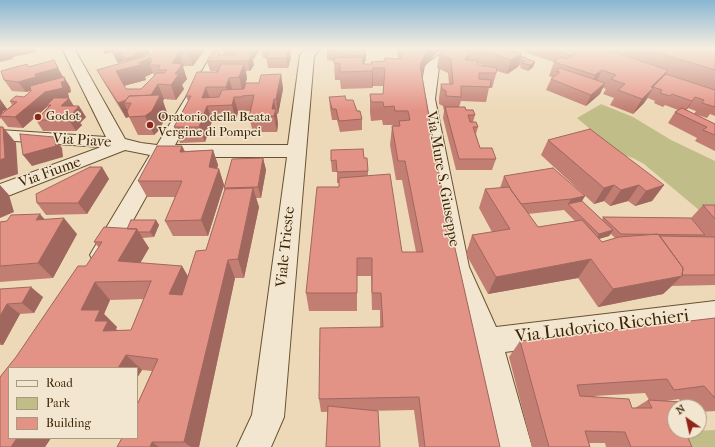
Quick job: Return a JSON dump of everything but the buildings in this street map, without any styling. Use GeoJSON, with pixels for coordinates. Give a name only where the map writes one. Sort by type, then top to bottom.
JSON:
{"type":"FeatureCollection","features":[{"type":"Feature","properties":{"kind":"street"},"geometry":{"type":"LineString","coordinates":[[79,69],[120,144]]}},
{"type":"Feature","properties":{"kind":"street"},"geometry":{"type":"LineString","coordinates":[[93,271],[210,69]]}},
{"type":"Feature","properties":{"kind":"street","name":"Viale Trieste"},"geometry":{"type":"LineString","coordinates":[[254,447],[268,417],[306,69]]}},
{"type":"Feature","properties":{"kind":"street","name":"Via Mure S. Giuseppe"},"geometry":{"type":"LineString","coordinates":[[432,69],[427,98],[458,266],[488,341],[514,447]]}},
{"type":"Feature","properties":{"kind":"street","name":"Via Piave"},"geometry":{"type":"LineString","coordinates":[[0,135],[120,144],[141,149],[163,151],[297,151]]}},
{"type":"Feature","properties":{"kind":"street","name":"Via Fiume"},"geometry":{"type":"LineString","coordinates":[[0,192],[101,154],[120,144]]}},
{"type":"Feature","properties":{"kind":"street","name":"Via Ludovico Ricchieri"},"geometry":{"type":"LineString","coordinates":[[488,341],[715,313]]}},
{"type":"Feature","properties":{"kind":"green space"},"geometry":{"type":"Polygon","coordinates":[[[601,104],[633,117],[671,140],[715,161],[715,215],[705,215],[644,164],[633,158],[620,154],[577,118],[601,104]]]}},
{"type":"Feature","properties":{"kind":"green space"},"geometry":{"type":"Polygon","coordinates":[[[707,430],[715,430],[715,447],[678,447],[674,439],[707,439],[707,430]]]}},
{"type":"Feature","properties":{"kind":"place","name":"Godot"},"geometry":{"type":"Point","coordinates":[38,117]}},
{"type":"Feature","properties":{"kind":"place","name":"Oratorio della Beata Vergine di Pompei"},"geometry":{"type":"Point","coordinates":[150,125]}}]}
